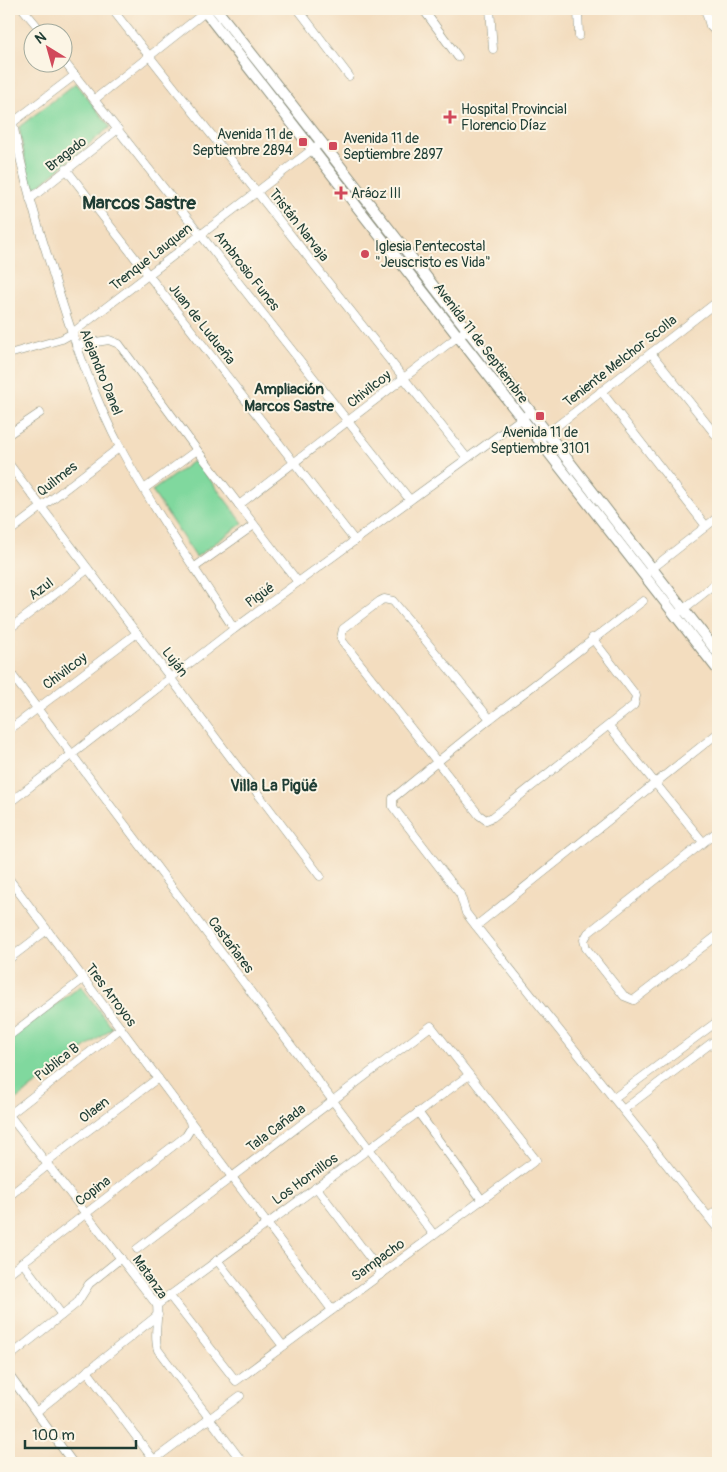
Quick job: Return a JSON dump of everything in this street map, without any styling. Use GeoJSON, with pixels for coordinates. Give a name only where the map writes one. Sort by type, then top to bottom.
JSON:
{"type":"FeatureCollection","features":[{"type":"Feature","properties":{"kind":"main road","name":"Avenida 11 de Septiembre"},"geometry":{"type":"LineString","coordinates":[[208,9],[322,142],[644,576],[716,654],[718,670]]}},
{"type":"Feature","properties":{"kind":"main road","name":"Avenida 11 de Septiembre"},"geometry":{"type":"LineString","coordinates":[[208,9],[313,149],[462,333]]}},
{"type":"Feature","properties":{"kind":"main road","name":"Avenida 11 de Septiembre"},"geometry":{"type":"LineString","coordinates":[[542,438],[653,569],[679,612]]}},
{"type":"Feature","properties":{"kind":"street"},"geometry":{"type":"LineString","coordinates":[[23,9],[34,22]]}},
{"type":"Feature","properties":{"kind":"street","name":"Tristán Narvaja"},"geometry":{"type":"LineString","coordinates":[[112,9],[467,458]]}},
{"type":"Feature","properties":{"kind":"street"},"geometry":{"type":"LineString","coordinates":[[95,100],[208,9]]}},
{"type":"Feature","properties":{"kind":"street"},"geometry":{"type":"LineString","coordinates":[[298,9],[349,76]]}},
{"type":"Feature","properties":{"kind":"street"},"geometry":{"type":"LineString","coordinates":[[423,9],[458,57]]}},
{"type":"Feature","properties":{"kind":"street"},"geometry":{"type":"LineString","coordinates":[[490,9],[493,49]]}},
{"type":"Feature","properties":{"kind":"street"},"geometry":{"type":"LineString","coordinates":[[578,9],[580,36]]}},
{"type":"Feature","properties":{"kind":"street"},"geometry":{"type":"LineString","coordinates":[[705,9],[710,26],[718,34]]}},
{"type":"Feature","properties":{"kind":"street","name":"Ambrosio Funes"},"geometry":{"type":"LineString","coordinates":[[72,71],[410,500]]}},
{"type":"Feature","properties":{"kind":"street"},"geometry":{"type":"LineString","coordinates":[[12,123],[75,75]]}},
{"type":"Feature","properties":{"kind":"street","name":"Alejandro Danel"},"geometry":{"type":"LineString","coordinates":[[9,98],[12,123],[30,199],[71,334],[120,447],[234,629]]}},
{"type":"Feature","properties":{"kind":"street","name":"Bragado"},"geometry":{"type":"LineString","coordinates":[[30,199],[118,129]]}},
{"type":"Feature","properties":{"kind":"street","name":"Trenque Lauquen"},"geometry":{"type":"LineString","coordinates":[[9,354],[62,339],[71,334],[322,142]]}},
{"type":"Feature","properties":{"kind":"street","name":"Juan de Ludueña"},"geometry":{"type":"LineString","coordinates":[[66,170],[355,541]]}},
{"type":"Feature","properties":{"kind":"street","name":"Teniente Melchor Scolla"},"geometry":{"type":"LineString","coordinates":[[542,438],[650,352],[717,305]]}},
{"type":"Feature","properties":{"kind":"street","name":"Chivilcoy"},"geometry":{"type":"LineString","coordinates":[[239,505],[462,333]]}},
{"type":"Feature","properties":{"kind":"street"},"geometry":{"type":"LineString","coordinates":[[76,345],[109,340],[119,344],[298,582]]}},
{"type":"Feature","properties":{"kind":"street"},"geometry":{"type":"LineString","coordinates":[[650,352],[717,435]]}},
{"type":"Feature","properties":{"kind":"street"},"geometry":{"type":"LineString","coordinates":[[602,391],[706,526]]}},
{"type":"Feature","properties":{"kind":"street"},"geometry":{"type":"LineString","coordinates":[[9,434],[40,412]]}},
{"type":"Feature","properties":{"kind":"street","name":"Pigüé"},"geometry":{"type":"LineString","coordinates":[[9,803],[234,629],[525,416]]}},
{"type":"Feature","properties":{"kind":"street","name":"Quilmes"},"geometry":{"type":"LineString","coordinates":[[9,532],[120,447]]}},
{"type":"Feature","properties":{"kind":"street"},"geometry":{"type":"LineString","coordinates":[[144,488],[197,450]]}},
{"type":"Feature","properties":{"kind":"street","name":"Luján"},"geometry":{"type":"LineString","coordinates":[[9,464],[320,876]]}},
{"type":"Feature","properties":{"kind":"street"},"geometry":{"type":"LineString","coordinates":[[644,576],[718,516]]}},
{"type":"Feature","properties":{"kind":"street"},"geometry":{"type":"LineString","coordinates":[[195,567],[254,525]]}},
{"type":"Feature","properties":{"kind":"street","name":"Azul"},"geometry":{"type":"LineString","coordinates":[[9,629],[88,569]]}},
{"type":"Feature","properties":{"kind":"street"},"geometry":{"type":"LineString","coordinates":[[679,612],[718,582]]}},
{"type":"Feature","properties":{"kind":"street"},"geometry":{"type":"LineString","coordinates":[[490,719],[393,601],[384,599],[380,601],[343,629],[341,638],[343,642],[479,815],[486,820],[494,817],[634,704],[636,696],[592,638]]}},
{"type":"Feature","properties":{"kind":"street"},"geometry":{"type":"LineString","coordinates":[[643,601],[592,638],[436,761],[396,795],[391,803],[460,894],[466,913],[718,1229]]}},
{"type":"Feature","properties":{"kind":"street","name":"Chivilcoy"},"geometry":{"type":"LineString","coordinates":[[9,730],[137,633]]}},
{"type":"Feature","properties":{"kind":"street","name":"Castañares"},"geometry":{"type":"LineString","coordinates":[[9,671],[434,1236]]}},
{"type":"Feature","properties":{"kind":"street"},"geometry":{"type":"LineString","coordinates":[[609,726],[703,842]]}},
{"type":"Feature","properties":{"kind":"street"},"geometry":{"type":"LineString","coordinates":[[476,926],[718,732]]}},
{"type":"Feature","properties":{"kind":"street"},"geometry":{"type":"LineString","coordinates":[[718,831],[588,933],[584,940],[585,945],[624,996],[634,1000],[718,935]]}},
{"type":"Feature","properties":{"kind":"street","name":"Tres Arroyos"},"geometry":{"type":"LineString","coordinates":[[9,880],[332,1310]]}},
{"type":"Feature","properties":{"kind":"street"},"geometry":{"type":"LineString","coordinates":[[9,959],[47,930]]}},
{"type":"Feature","properties":{"kind":"street"},"geometry":{"type":"LineString","coordinates":[[9,1036],[83,979]]}},
{"type":"Feature","properties":{"kind":"street"},"geometry":{"type":"LineString","coordinates":[[614,1098],[718,1021]]}},
{"type":"Feature","properties":{"kind":"street","name":"Tala Cañada"},"geometry":{"type":"LineString","coordinates":[[136,1249],[431,1026],[469,1074]]}},
{"type":"Feature","properties":{"kind":"street","name":"Publica B"},"geometry":{"type":"LineString","coordinates":[[10,1118],[121,1028]]}},
{"type":"Feature","properties":{"kind":"street"},"geometry":{"type":"LineString","coordinates":[[623,1110],[718,1038]]}},
{"type":"Feature","properties":{"kind":"street","name":"Los Hornillos"},"geometry":{"type":"LineString","coordinates":[[157,1304],[469,1074]]}},
{"type":"Feature","properties":{"kind":"street","name":"Sampacho"},"geometry":{"type":"LineString","coordinates":[[169,1295],[236,1381],[434,1236],[536,1160],[469,1074]]}},
{"type":"Feature","properties":{"kind":"street","name":"Olaen"},"geometry":{"type":"LineString","coordinates":[[9,1196],[47,1163],[158,1078]]}},
{"type":"Feature","properties":{"kind":"street"},"geometry":{"type":"LineString","coordinates":[[418,1112],[482,1200]]}},
{"type":"Feature","properties":{"kind":"street","name":"Matanza"},"geometry":{"type":"LineString","coordinates":[[10,1118],[157,1304],[156,1344],[158,1350],[243,1463]]}},
{"type":"Feature","properties":{"kind":"street","name":"Copina"},"geometry":{"type":"LineString","coordinates":[[9,1273],[85,1212],[186,1136],[191,1124]]}},
{"type":"Feature","properties":{"kind":"street"},"geometry":{"type":"LineString","coordinates":[[316,1187],[382,1274]]}},
{"type":"Feature","properties":{"kind":"street"},"geometry":{"type":"LineString","coordinates":[[709,1217],[718,1210]]}},
{"type":"Feature","properties":{"kind":"street"},"geometry":{"type":"LineString","coordinates":[[9,1357],[77,1304],[89,1284],[121,1258]]}},
{"type":"Feature","properties":{"kind":"street"},"geometry":{"type":"LineString","coordinates":[[217,1260],[283,1346]]}},
{"type":"Feature","properties":{"kind":"street"},"geometry":{"type":"LineString","coordinates":[[22,1262],[62,1314]]}},
{"type":"Feature","properties":{"kind":"street"},"geometry":{"type":"LineString","coordinates":[[36,1412],[158,1315]]}},
{"type":"Feature","properties":{"kind":"street"},"geometry":{"type":"LineString","coordinates":[[87,1371],[153,1462],[240,1396]]}},
{"type":"Feature","properties":{"kind":"street"},"geometry":{"type":"LineString","coordinates":[[9,1375],[73,1463]]}},
{"type":"Feature","properties":{"kind":"green space"},"geometry":{"type":"Polygon","coordinates":[[[76,83],[110,127],[31,192],[19,127],[76,83]]]}},
{"type":"Feature","properties":{"kind":"green space"},"geometry":{"type":"Polygon","coordinates":[[[195,460],[243,523],[196,557],[152,491],[195,460]]]}},
{"type":"Feature","properties":{"kind":"green space"},"geometry":{"type":"Polygon","coordinates":[[[81,986],[112,1028],[9,1105],[9,1039],[81,986]]]}},
{"type":"Feature","properties":{"kind":"place","name":"Hospital Provincial Florencio Díaz"},"geometry":{"type":"Point","coordinates":[450,117]}},
{"type":"Feature","properties":{"kind":"place","name":"Avenida 11 de Septiembre 2894"},"geometry":{"type":"Point","coordinates":[303,142]}},
{"type":"Feature","properties":{"kind":"place","name":"Avenida 11 de Septiembre 2897"},"geometry":{"type":"Point","coordinates":[333,146]}},
{"type":"Feature","properties":{"kind":"place","name":"Aráoz III"},"geometry":{"type":"Point","coordinates":[341,193]}},
{"type":"Feature","properties":{"kind":"place","name":"Iglesia Pentecostal \"Jeuscristo es Vida\""},"geometry":{"type":"Point","coordinates":[365,254]}},
{"type":"Feature","properties":{"kind":"place","name":"Avenida 11 de Septiembre 3101"},"geometry":{"type":"Point","coordinates":[540,416]}},
{"type":"Feature","properties":{"kind":"district","name":"Marcos Sastre"},"geometry":{"type":"Point","coordinates":[139,203]}},
{"type":"Feature","properties":{"kind":"district","name":"Ampliación Marcos Sastre"},"geometry":{"type":"Point","coordinates":[289,398]}},
{"type":"Feature","properties":{"kind":"district","name":"Villa La Pigüé"},"geometry":{"type":"Point","coordinates":[274,786]}}]}
